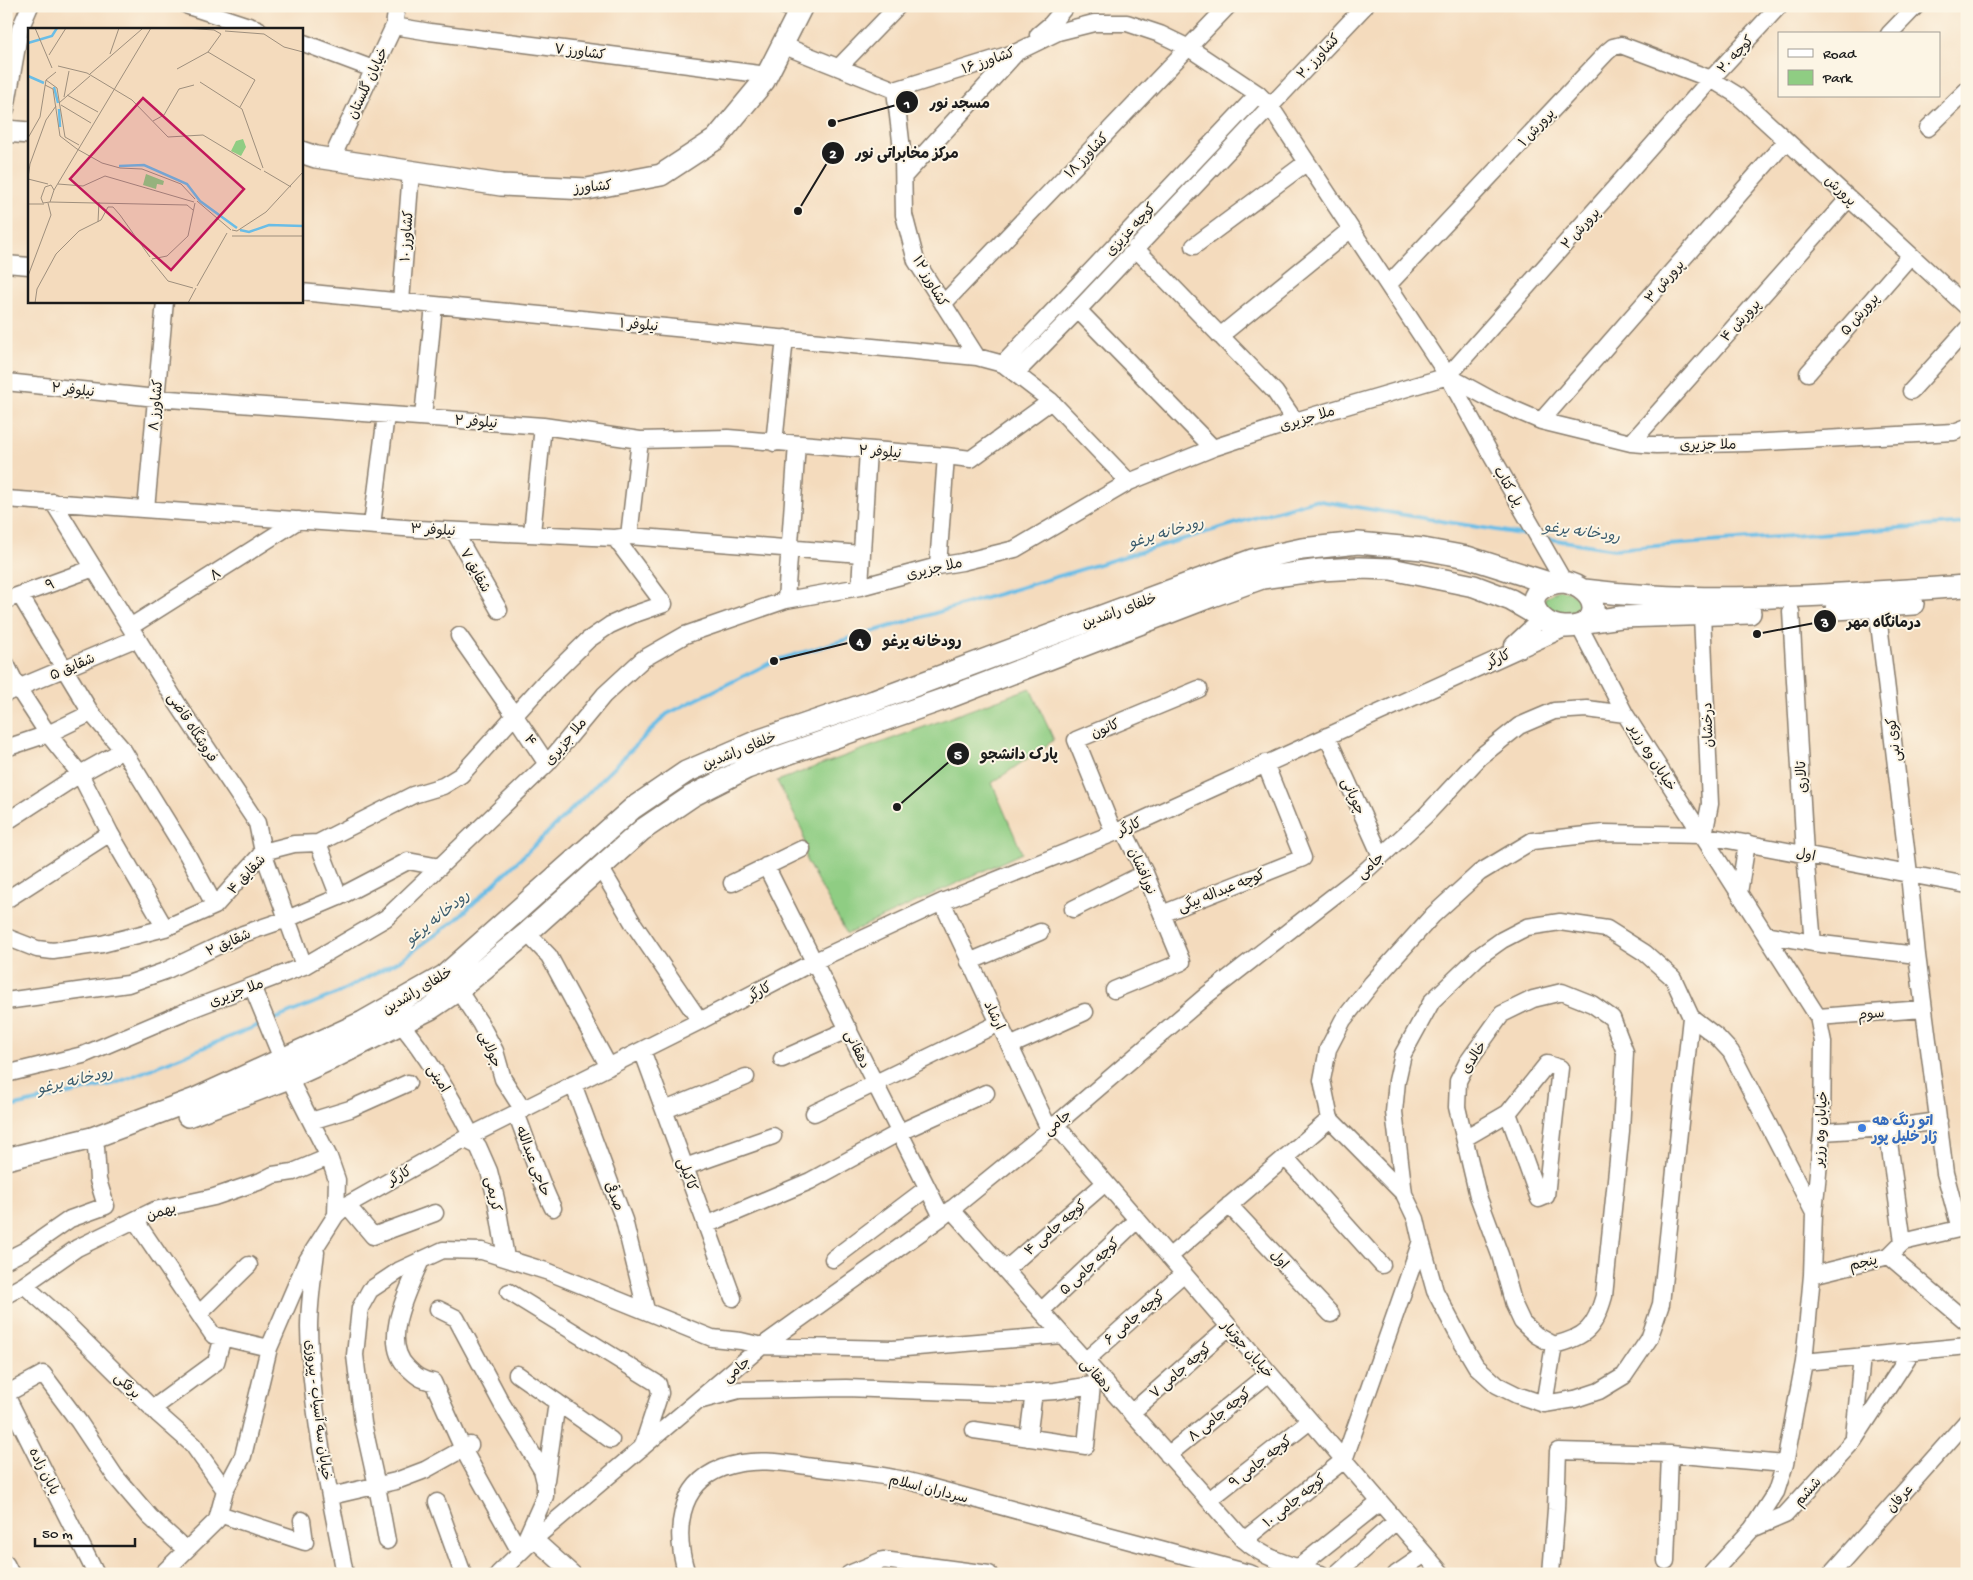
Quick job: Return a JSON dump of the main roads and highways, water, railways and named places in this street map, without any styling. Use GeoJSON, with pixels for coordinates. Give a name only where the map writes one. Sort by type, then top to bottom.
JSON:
{"type":"FeatureCollection","features":[{"type":"Feature","properties":{"kind":"main road","name":"کشاورز"},"geometry":{"type":"LineString","coordinates":[[313,157],[501,185],[587,190],[661,176],[716,139],[764,81],[782,45],[796,7]]}},
{"type":"Feature","properties":{"kind":"main road"},"geometry":{"type":"LineString","coordinates":[[6,132],[28,133]]}},
{"type":"Feature","properties":{"kind":"main road"},"geometry":{"type":"LineString","coordinates":[[6,145],[28,146]]}},
{"type":"Feature","properties":{"kind":"main road","name":"خلفای راشدین"},"geometry":{"type":"LineString","coordinates":[[6,1160],[92,1138],[195,1099],[285,1068],[444,976],[633,808],[686,772],[760,740],[874,701],[1252,560],[1302,549],[1358,543],[1423,548],[1557,583]]}},
{"type":"Feature","properties":{"kind":"main road"},"geometry":{"type":"LineString","coordinates":[[6,1173],[96,1147],[187,1116],[285,1068],[335,1057],[401,1024],[458,990],[527,933],[642,830],[692,796],[747,768],[950,697],[1262,578],[1320,570],[1391,569],[1474,586],[1511,600],[1554,625],[1577,625],[1622,618],[1877,607],[1967,600]]}},
{"type":"Feature","properties":{"kind":"main road"},"geometry":{"type":"LineString","coordinates":[[1542,618],[1537,612],[1534,599],[1540,589],[1557,583],[1572,584],[1584,590],[1629,596],[1761,599],[1967,586]]}},
{"type":"Feature","properties":{"kind":"main road"},"geometry":{"type":"LineString","coordinates":[[1577,625],[1594,609],[1584,590]]}},
{"type":"Feature","properties":{"kind":"waterway","name":"رودخانه یرغو"},"geometry":{"type":"LineString","coordinates":[[270,1021],[338,993],[402,959],[457,919],[564,817],[667,714],[774,661],[1314,500],[1532,536]]}},
{"type":"Feature","properties":{"kind":"waterway","name":"رودخانه یرغو"},"geometry":{"type":"LineString","coordinates":[[1543,538],[1614,549],[1967,523]]}},
{"type":"Feature","properties":{"kind":"waterway","name":"رودخانه یرغو"},"geometry":{"type":"LineString","coordinates":[[6,1108],[116,1083],[264,1023]]}},
{"type":"Feature","properties":{"kind":"place","name":"مسجد نور"},"geometry":{"type":"Point","coordinates":[832,123]}},
{"type":"Feature","properties":{"kind":"place","name":"مرکز مخابراتی نور"},"geometry":{"type":"Point","coordinates":[798,211]}},
{"type":"Feature","properties":{"kind":"place","name":"درمانگاه مهر"},"geometry":{"type":"Point","coordinates":[1757,634]}},
{"type":"Feature","properties":{"kind":"place","name":"رودخانه یرغو"},"geometry":{"type":"Point","coordinates":[774,661]}},
{"type":"Feature","properties":{"kind":"place","name":"پارک دانشجو"},"geometry":{"type":"Point","coordinates":[897,807]}},
{"type":"Feature","properties":{"kind":"place","name":"اتو رنگ هه ژار خلیل پور"},"geometry":{"type":"Point","coordinates":[1862,1128]}}]}
